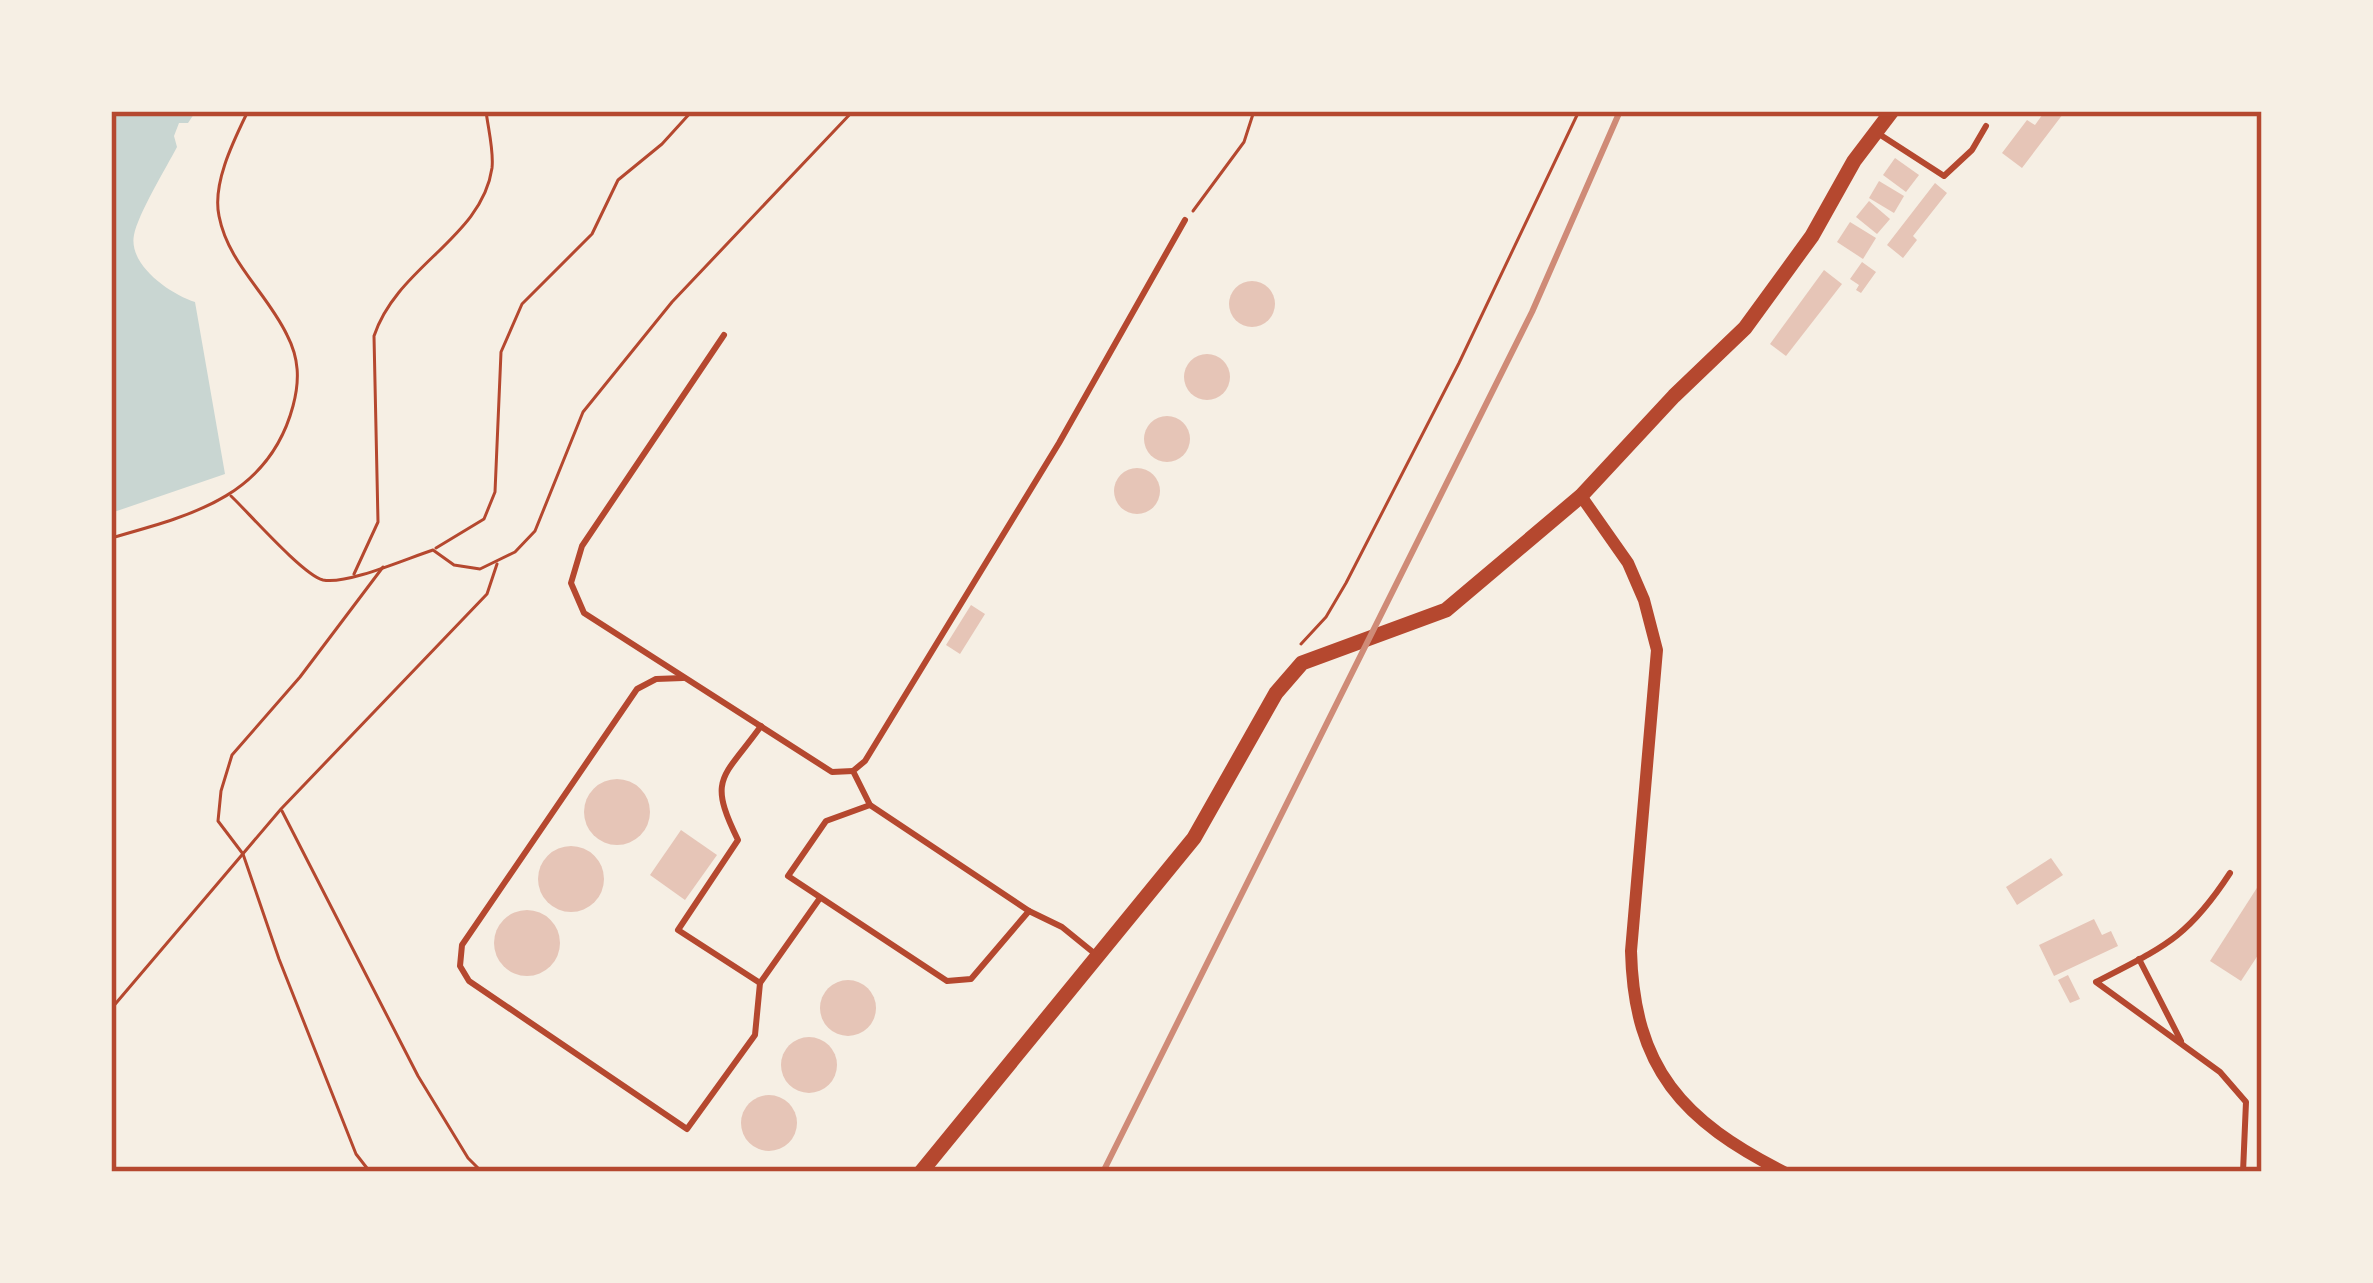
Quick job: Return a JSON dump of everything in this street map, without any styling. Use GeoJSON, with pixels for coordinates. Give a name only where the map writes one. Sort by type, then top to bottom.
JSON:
{"type":"FeatureCollection","features":[{"type":"Feature","properties":{"kind":"street"},"geometry":{"type":"LineString","coordinates":[[921,1172],[1194,838],[1276,693],[1302,663],[1446,610],[1581,496],[1745,328],[1812,236],[1853,161],[1892,111]]}},
{"type":"Feature","properties":{"kind":"street"},"geometry":{"type":"LineString","coordinates":[[1581,496],[1628,562],[1657,650],[1630,951],[1632,995],[1642,1039],[1692,1114],[1742,1150],[1784,1172]]}},
{"type":"Feature","properties":{"kind":"lane"},"geometry":{"type":"LineString","coordinates":[[1876,132],[1944,176],[1972,150],[1986,126]]}},
{"type":"Feature","properties":{"kind":"lane"},"geometry":{"type":"LineString","coordinates":[[724,335],[582,546],[571,583],[584,613],[832,772],[854,771],[865,761],[1047,463],[1185,220]]}},
{"type":"Feature","properties":{"kind":"lane"},"geometry":{"type":"LineString","coordinates":[[683,678],[656,679],[638,689],[462,945],[460,966],[470,981],[687,1129],[755,1035],[760,983],[820,898]]}},
{"type":"Feature","properties":{"kind":"lane"},"geometry":{"type":"LineString","coordinates":[[760,983],[678,930],[738,841],[720,799],[720,783],[761,726]]}},
{"type":"Feature","properties":{"kind":"lane"},"geometry":{"type":"LineString","coordinates":[[854,771],[870,805],[1029,911],[1061,927],[1096,955]]}},
{"type":"Feature","properties":{"kind":"lane"},"geometry":{"type":"LineString","coordinates":[[870,805],[826,820],[788,876],[947,981],[971,979],[1029,911]]}},
{"type":"Feature","properties":{"kind":"lane"},"geometry":{"type":"LineString","coordinates":[[2230,873],[2205,911],[2177,939],[2096,982],[2220,1072],[2246,1102],[2243,1172]]}},
{"type":"Feature","properties":{"kind":"lane"},"geometry":{"type":"LineString","coordinates":[[2139,959],[2182,1045]]}},
{"type":"Feature","properties":{"kind":"path"},"geometry":{"type":"LineString","coordinates":[[111,538],[231,496],[263,470],[286,431],[296,394],[298,358],[285,329],[226,244],[217,210],[230,150],[248,111]]}},
{"type":"Feature","properties":{"kind":"path"},"geometry":{"type":"LineString","coordinates":[[353,576],[378,522],[374,336],[382,312],[403,283],[465,225],[480,200],[492,167],[486,111]]}},
{"type":"Feature","properties":{"kind":"path"},"geometry":{"type":"LineString","coordinates":[[231,496],[322,580],[353,576],[433,550],[484,519],[495,492],[501,352],[522,304],[592,234],[618,180],[662,144],[692,111]]}},
{"type":"Feature","properties":{"kind":"path"},"geometry":{"type":"LineString","coordinates":[[433,550],[454,565],[480,569],[515,552],[535,531],[583,412],[672,302],[853,111]]}},
{"type":"Feature","properties":{"kind":"path"},"geometry":{"type":"LineString","coordinates":[[1185,220],[1244,142],[1254,111]]}},
{"type":"Feature","properties":{"kind":"path"},"geometry":{"type":"LineString","coordinates":[[1294,651],[1325,617],[1346,583],[1459,363],[1579,111]]}},
{"type":"Feature","properties":{"kind":"path"},"geometry":{"type":"LineString","coordinates":[[111,1009],[281,809],[487,593],[497,562]]}},
{"type":"Feature","properties":{"kind":"path"},"geometry":{"type":"LineString","coordinates":[[370,1172],[356,1154],[243,854],[218,821],[220,791],[232,754],[300,677],[385,565]]}},
{"type":"Feature","properties":{"kind":"path"},"geometry":{"type":"LineString","coordinates":[[281,809],[418,1076],[468,1158],[482,1172]]}},
{"type":"Feature","properties":{"kind":"shaded area"},"geometry":{"type":"Polygon","coordinates":[[[111,111],[196,111],[188,123],[179,123],[174,136],[177,147],[141,215],[134,246],[153,277],[195,302],[225,474],[111,513],[111,111]]]}},
{"type":"Feature","properties":{"kind":"building"},"geometry":{"type":"Polygon","coordinates":[[[2045,111],[2063,114],[2022,168],[2002,153],[2027,120],[2035,125],[2045,111]]]}},
{"type":"Feature","properties":{"kind":"building"},"geometry":{"type":"Polygon","coordinates":[[[1895,158],[1919,175],[1906,192],[1883,175],[1895,158]]]}},
{"type":"Feature","properties":{"kind":"building"},"geometry":{"type":"Polygon","coordinates":[[[1879,181],[1904,196],[1894,213],[1869,198],[1879,181]]]}},
{"type":"Feature","properties":{"kind":"building"},"geometry":{"type":"Polygon","coordinates":[[[1935,183],[1947,193],[1913,236],[1917,240],[1903,258],[1887,245],[1935,183]]]}},
{"type":"Feature","properties":{"kind":"building"},"geometry":{"type":"Polygon","coordinates":[[[1869,201],[1890,219],[1877,234],[1856,217],[1869,201]]]}},
{"type":"Feature","properties":{"kind":"building"},"geometry":{"type":"Polygon","coordinates":[[[1850,222],[1876,238],[1863,259],[1837,242],[1850,222]]]}},
{"type":"Feature","properties":{"kind":"building"},"geometry":{"type":"Polygon","coordinates":[[[1862,262],[1876,272],[1861,293],[1850,279],[1862,262]]]}},
{"type":"Feature","properties":{"kind":"building"},"geometry":{"type":"Polygon","coordinates":[[[1824,270],[1842,284],[1786,356],[1770,344],[1824,270]]]}},
{"type":"Feature","properties":{"kind":"building"},"geometry":{"type":"Polygon","coordinates":[[[1252,281],[1268,288],[1275,304],[1268,320],[1252,327],[1236,320],[1229,304],[1236,288],[1252,281]]]}},
{"type":"Feature","properties":{"kind":"building"},"geometry":{"type":"Polygon","coordinates":[[[1207,354],[1223,361],[1230,377],[1223,393],[1207,400],[1191,393],[1184,377],[1191,361],[1207,354]]]}},
{"type":"Feature","properties":{"kind":"building"},"geometry":{"type":"Polygon","coordinates":[[[1167,416],[1183,423],[1190,439],[1183,455],[1167,462],[1151,455],[1144,439],[1151,423],[1167,416]]]}},
{"type":"Feature","properties":{"kind":"building"},"geometry":{"type":"Polygon","coordinates":[[[1137,468],[1153,475],[1160,491],[1153,507],[1137,514],[1121,507],[1114,491],[1121,475],[1137,468]]]}},
{"type":"Feature","properties":{"kind":"building"},"geometry":{"type":"Polygon","coordinates":[[[971,605],[985,614],[960,654],[946,645],[971,605]]]}},
{"type":"Feature","properties":{"kind":"building"},"geometry":{"type":"Polygon","coordinates":[[[617,779],[641,788],[650,812],[641,836],[617,845],[593,836],[584,812],[593,788],[617,779]]]}},
{"type":"Feature","properties":{"kind":"building"},"geometry":{"type":"Polygon","coordinates":[[[681,830],[717,855],[685,900],[650,875],[681,830]]]}},
{"type":"Feature","properties":{"kind":"building"},"geometry":{"type":"Polygon","coordinates":[[[571,846],[595,855],[604,879],[595,903],[571,912],[547,903],[538,879],[547,855],[571,846]]]}},
{"type":"Feature","properties":{"kind":"building"},"geometry":{"type":"Polygon","coordinates":[[[2051,858],[2063,875],[2017,905],[2006,887],[2051,858]]]}},
{"type":"Feature","properties":{"kind":"building"},"geometry":{"type":"Polygon","coordinates":[[[2262,880],[2262,949],[2241,981],[2210,961],[2262,880]]]}},
{"type":"Feature","properties":{"kind":"building"},"geometry":{"type":"Polygon","coordinates":[[[527,910],[551,919],[560,943],[551,967],[527,976],[503,967],[494,943],[503,919],[527,910]]]}},
{"type":"Feature","properties":{"kind":"building"},"geometry":{"type":"Polygon","coordinates":[[[2094,919],[2102,935],[2111,931],[2118,946],[2054,976],[2039,945],[2094,919]]]}},
{"type":"Feature","properties":{"kind":"building"},"geometry":{"type":"Polygon","coordinates":[[[2068,975],[2080,999],[2070,1003],[2058,980],[2068,975]]]}},
{"type":"Feature","properties":{"kind":"building"},"geometry":{"type":"Polygon","coordinates":[[[848,980],[868,988],[876,1008],[868,1028],[848,1036],[828,1028],[820,1008],[828,988],[848,980]]]}},
{"type":"Feature","properties":{"kind":"building"},"geometry":{"type":"Polygon","coordinates":[[[809,1037],[829,1045],[837,1065],[829,1085],[809,1093],[789,1085],[781,1065],[789,1045],[809,1037]]]}},
{"type":"Feature","properties":{"kind":"building"},"geometry":{"type":"Polygon","coordinates":[[[769,1095],[789,1103],[797,1123],[789,1143],[769,1151],[749,1143],[741,1123],[749,1103],[769,1095]]]}},
{"type":"Feature","properties":{"kind":"railway"},"geometry":{"type":"LineString","coordinates":[[1103,1172],[1532,312],[1620,111]]}}]}
